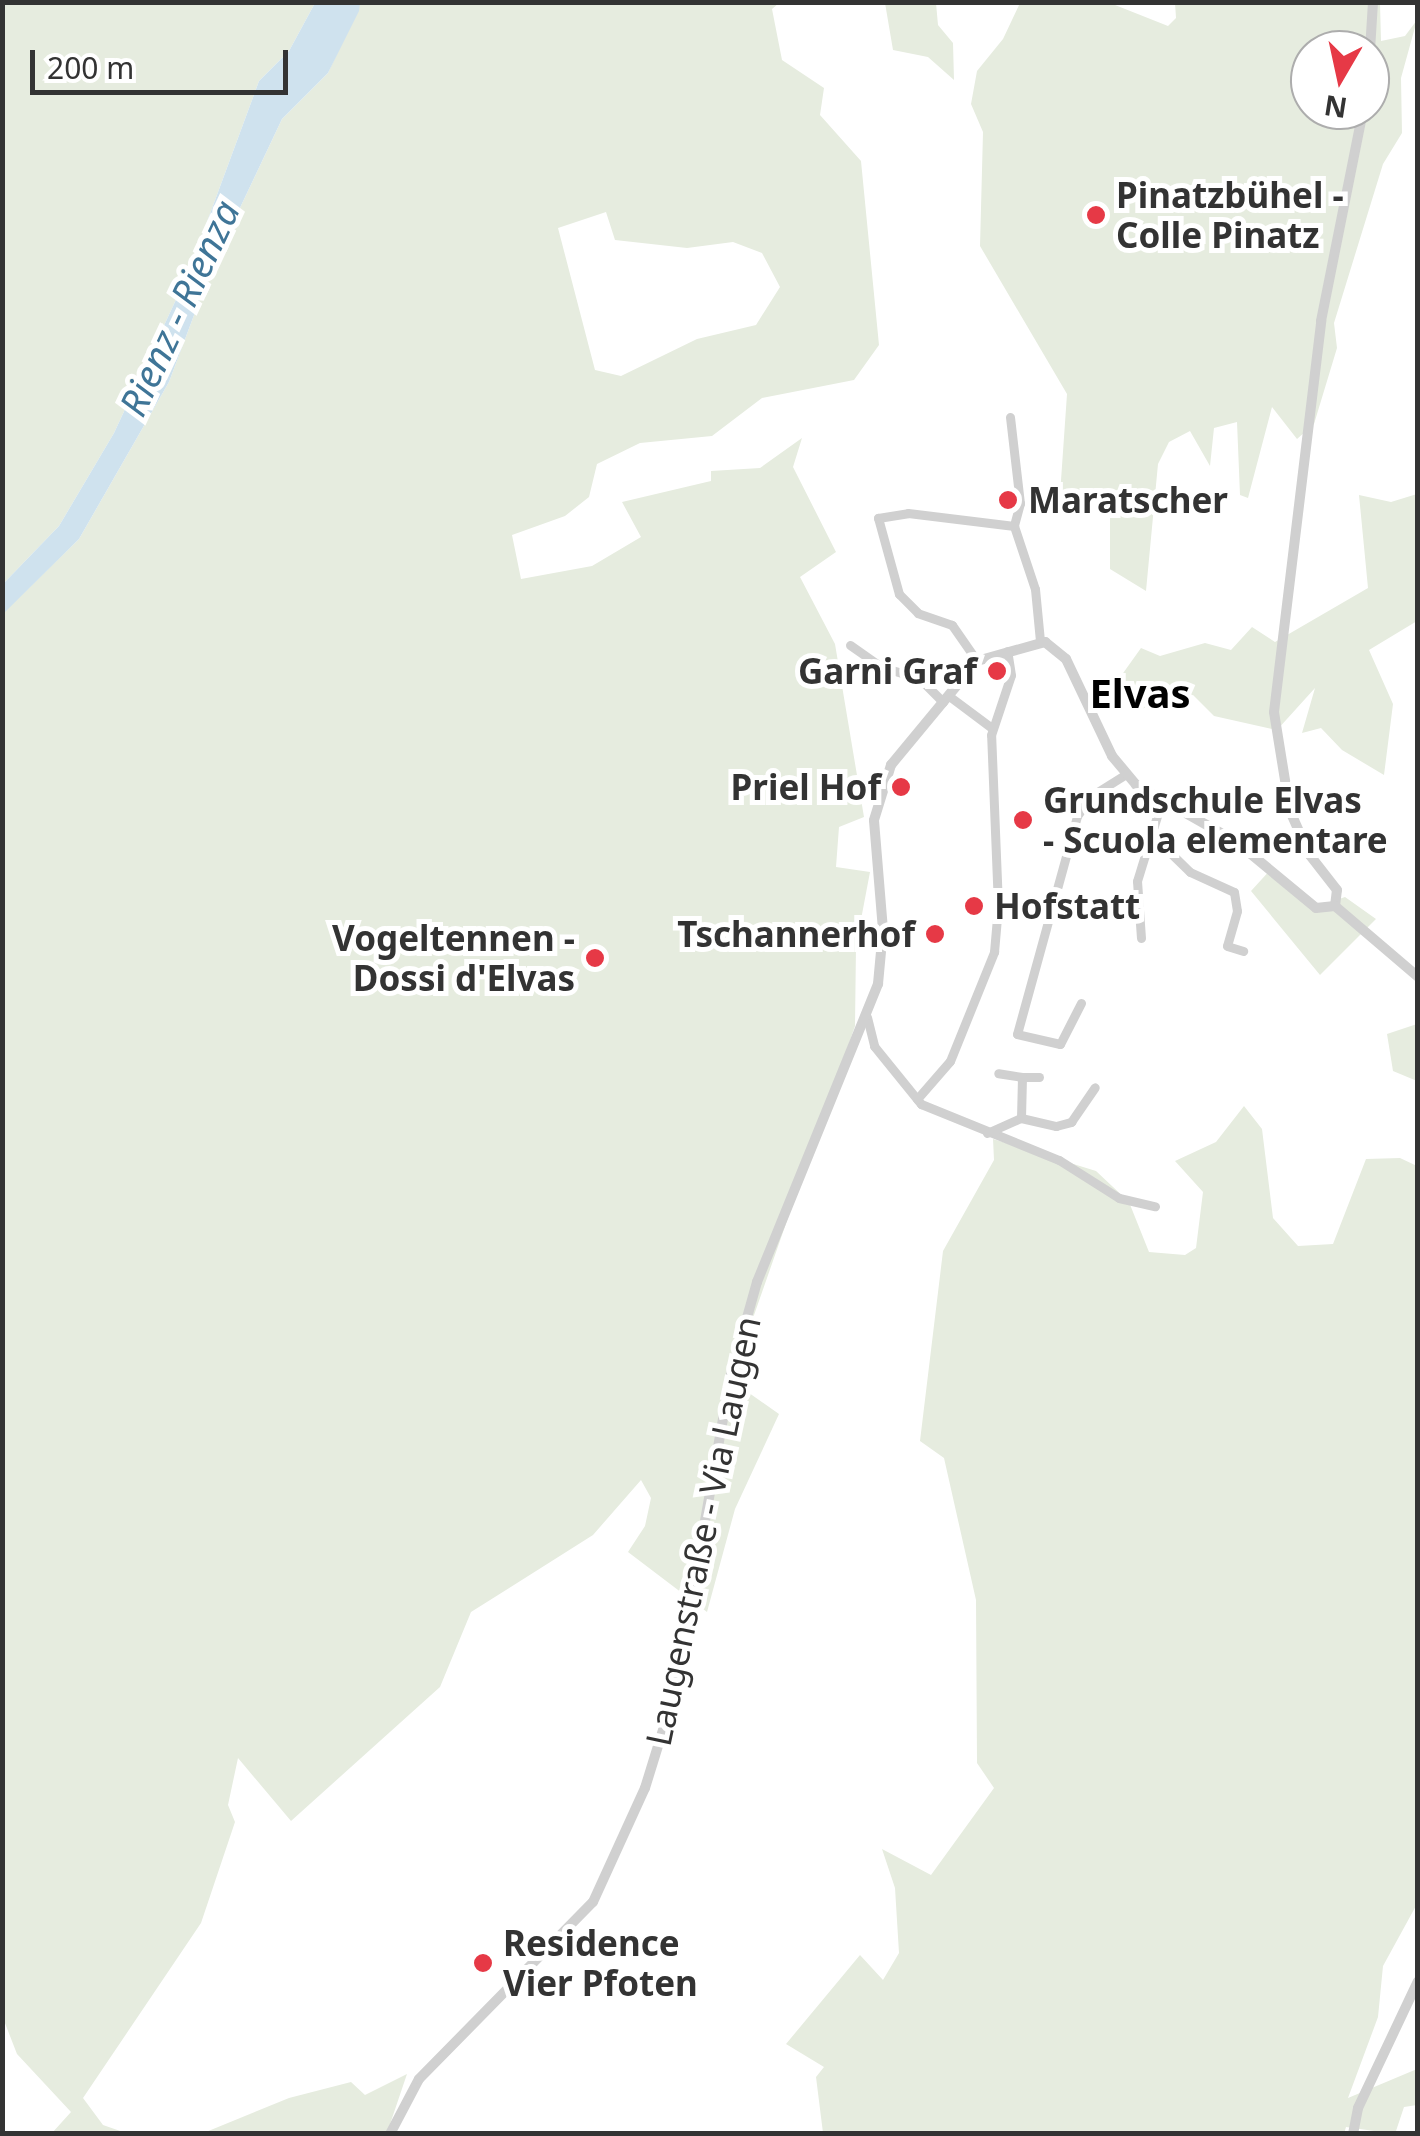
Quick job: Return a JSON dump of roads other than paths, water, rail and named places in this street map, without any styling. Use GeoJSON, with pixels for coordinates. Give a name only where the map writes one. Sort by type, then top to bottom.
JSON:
{"type":"FeatureCollection","features":[{"type":"Feature","properties":{"kind":"street"},"geometry":{"type":"LineString","coordinates":[[1371,30],[1372,2]]}},
{"type":"Feature","properties":{"kind":"street"},"geometry":{"type":"LineString","coordinates":[[1335,906],[1337,890],[1310,854],[1290,812],[1274,712],[1321,321],[1359,130]]}},
{"type":"Feature","properties":{"kind":"street"},"geometry":{"type":"LineString","coordinates":[[1010,418],[1020,503],[1014,526],[1036,589],[1040,641],[1066,659],[1125,775],[1162,803],[1235,841],[1316,908],[1335,906],[1418,977]]}},
{"type":"Feature","properties":{"kind":"street"},"geometry":{"type":"LineString","coordinates":[[977,662],[952,625],[918,613],[899,594],[878,518],[908,514],[1014,526]]}},
{"type":"Feature","properties":{"kind":"street","name":"Laugenstraße - Via Laugen"},"geometry":{"type":"LineString","coordinates":[[390,2134],[418,2079],[583,1915],[611,1872],[670,1709],[730,1378],[757,1282],[867,1018],[882,952],[877,797],[891,765],[977,662],[1040,641]]}},
{"type":"Feature","properties":{"kind":"street"},"geometry":{"type":"LineString","coordinates":[[850,645],[882,667],[918,678],[992,728]]}},
{"type":"Feature","properties":{"kind":"street"},"geometry":{"type":"LineString","coordinates":[[917,1100],[950,1061],[994,952],[992,728],[1011,676],[1008,650]]}},
{"type":"Feature","properties":{"kind":"street"},"geometry":{"type":"LineString","coordinates":[[1081,1003],[1060,1044],[1018,1034],[1077,816],[1091,796],[1125,775]]}},
{"type":"Feature","properties":{"kind":"street"},"geometry":{"type":"LineString","coordinates":[[1140,938],[1137,881],[1162,803]]}},
{"type":"Feature","properties":{"kind":"street"},"geometry":{"type":"LineString","coordinates":[[1150,833],[1190,872],[1234,892],[1237,912],[1227,946],[1243,952]]}},
{"type":"Feature","properties":{"kind":"street"},"geometry":{"type":"LineString","coordinates":[[867,1018],[874,1046],[917,1100],[1078,1170],[1119,1198],[1154,1206]]}},
{"type":"Feature","properties":{"kind":"street"},"geometry":{"type":"LineString","coordinates":[[856,1045],[874,1046]]}},
{"type":"Feature","properties":{"kind":"street"},"geometry":{"type":"LineString","coordinates":[[998,1072],[1040,1078]]}},
{"type":"Feature","properties":{"kind":"street"},"geometry":{"type":"LineString","coordinates":[[1021,1118],[1022,1077]]}},
{"type":"Feature","properties":{"kind":"street"},"geometry":{"type":"LineString","coordinates":[[987,1133],[1021,1118],[1071,1122],[1095,1087]]}},
{"type":"Feature","properties":{"kind":"street"},"geometry":{"type":"LineString","coordinates":[[1353,2134],[1358,2108],[1418,1981]]}},
{"type":"Feature","properties":{"kind":"water","name":"Rienz - Rienza"},"geometry":{"type":"Polygon","coordinates":[[[315,3],[360,3],[328,73],[282,119],[212,267],[169,382],[79,539],[3,614],[3,584],[59,526],[114,433],[187,276],[259,81],[289,51],[315,3]]]}},
{"type":"Feature","properties":{"kind":"place","name":"Pinatzbühel - Colle Pinatz"},"geometry":{"type":"Point","coordinates":[1096,215]}},
{"type":"Feature","properties":{"kind":"place","name":"Maratscher"},"geometry":{"type":"Point","coordinates":[1008,500]}},
{"type":"Feature","properties":{"kind":"place","name":"Garni Graf"},"geometry":{"type":"Point","coordinates":[997,671]}},
{"type":"Feature","properties":{"kind":"place","name":"Priel Hof"},"geometry":{"type":"Point","coordinates":[901,787]}},
{"type":"Feature","properties":{"kind":"place","name":"Grundschule Elvas - Scuola elementare"},"geometry":{"type":"Point","coordinates":[1023,820]}},
{"type":"Feature","properties":{"kind":"place","name":"Hofstatt"},"geometry":{"type":"Point","coordinates":[974,906]}},
{"type":"Feature","properties":{"kind":"place","name":"Tschannerhof"},"geometry":{"type":"Point","coordinates":[935,934]}},
{"type":"Feature","properties":{"kind":"place","name":"Vogeltennen - Dossi d'Elvas"},"geometry":{"type":"Point","coordinates":[595,958]}},
{"type":"Feature","properties":{"kind":"place","name":"Residence Vier Pfoten"},"geometry":{"type":"Point","coordinates":[483,1963]}},
{"type":"Feature","properties":{"kind":"district","name":"Elvas"},"geometry":{"type":"Point","coordinates":[1140,693]}}]}
